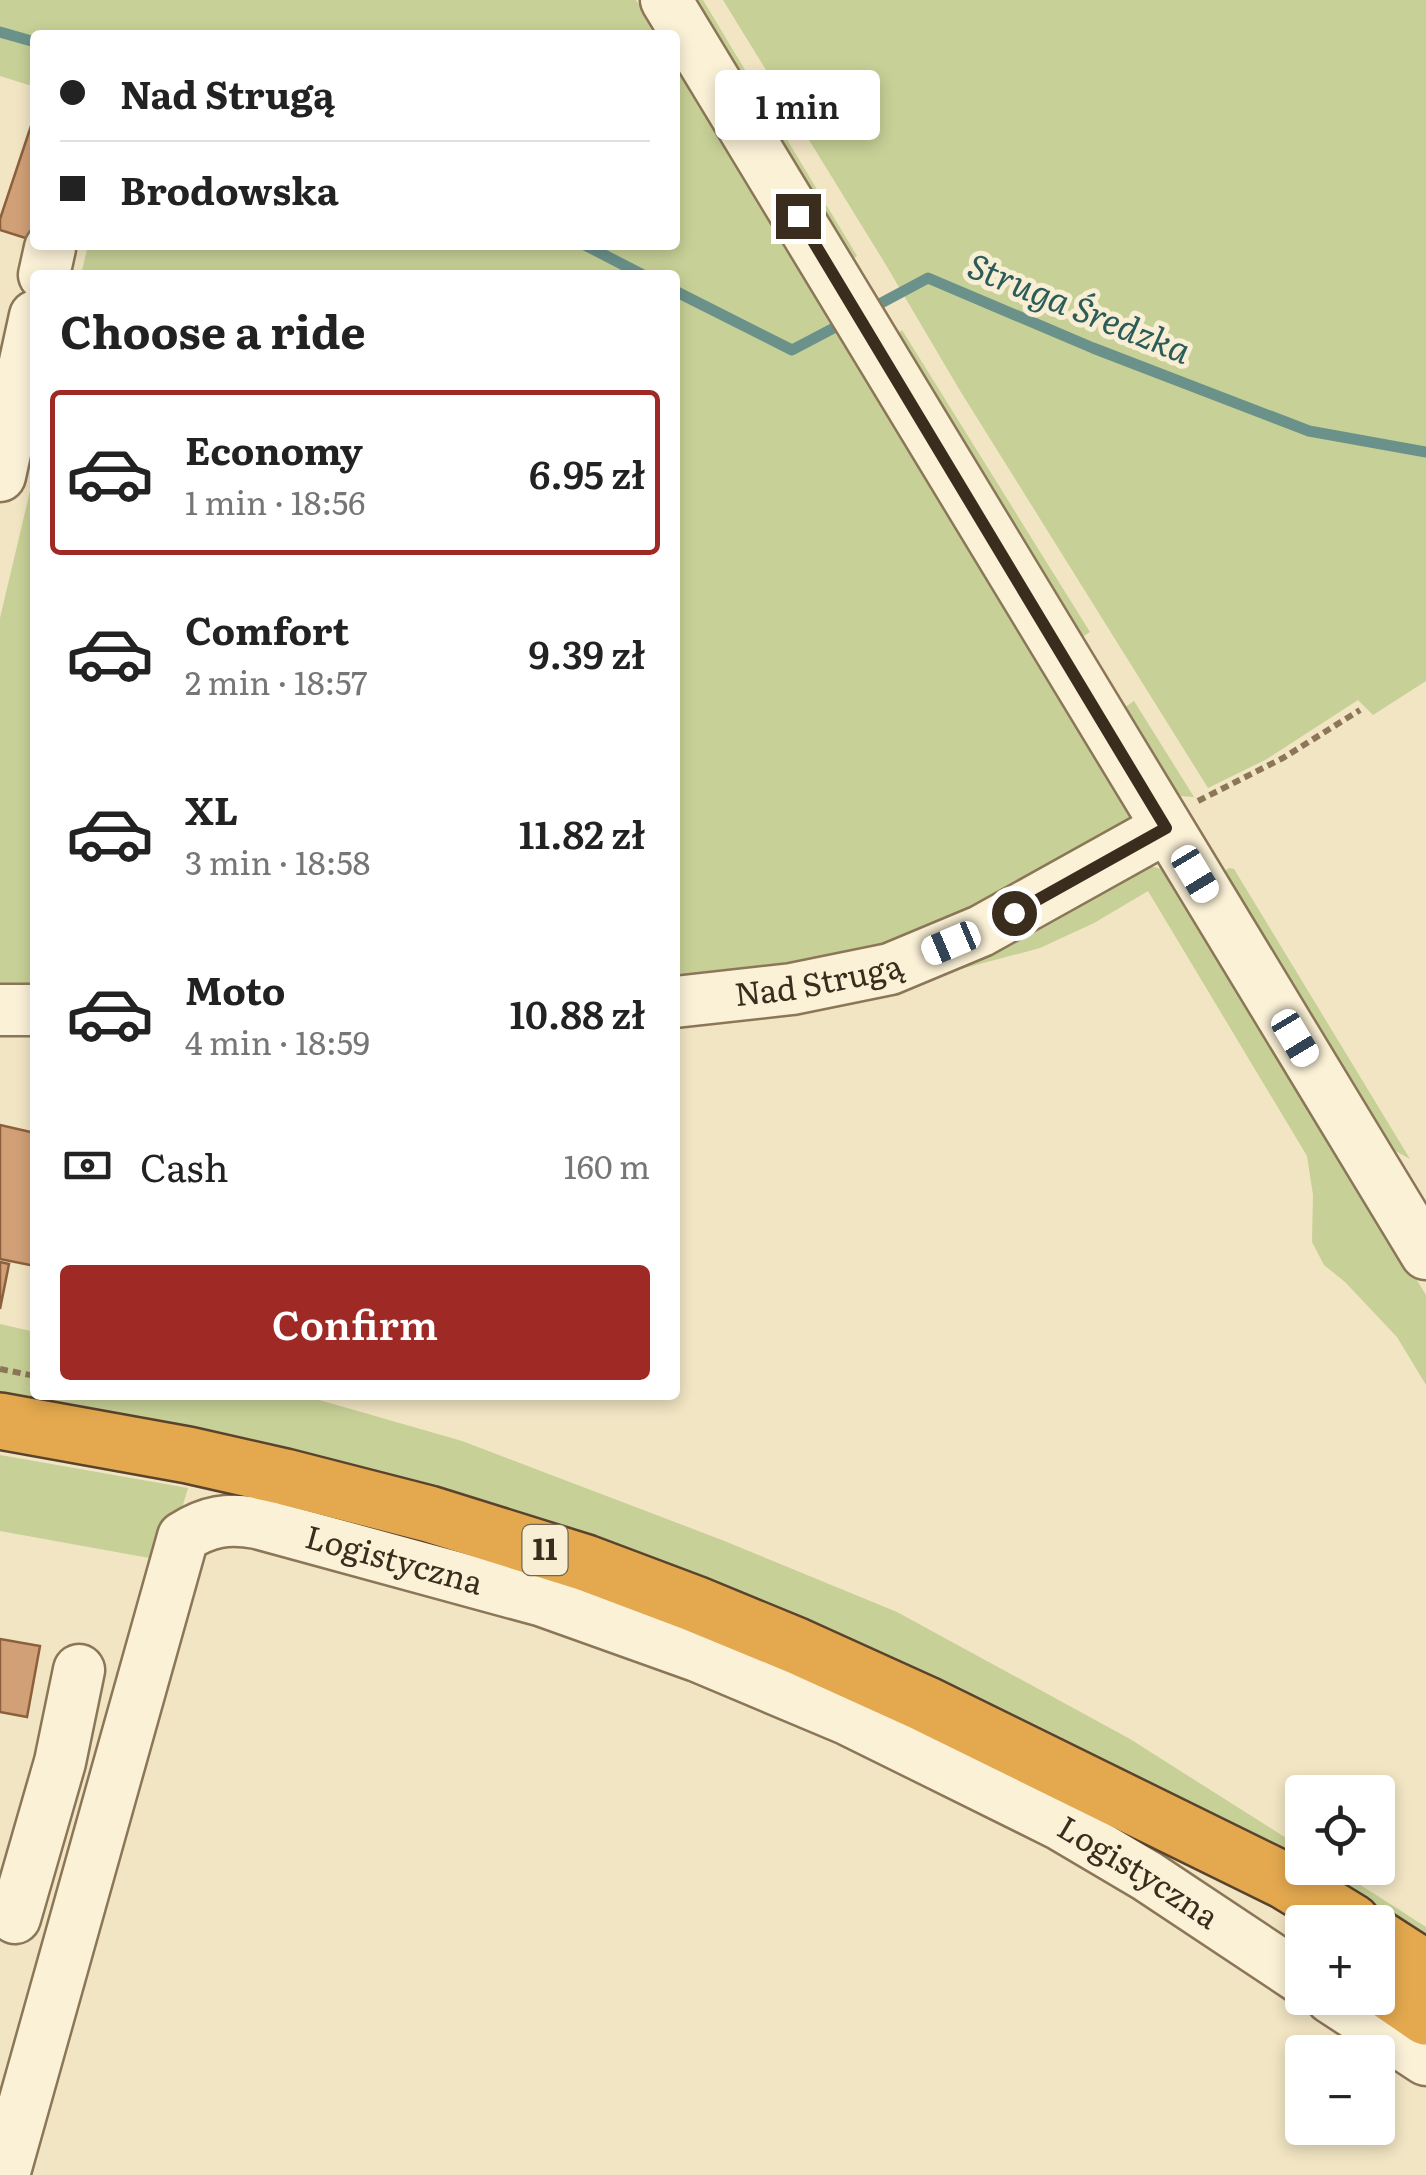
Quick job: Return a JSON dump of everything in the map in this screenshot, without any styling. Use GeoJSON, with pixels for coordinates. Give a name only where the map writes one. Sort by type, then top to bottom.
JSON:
{"type":"FeatureCollection","features":[{"type":"Feature","properties":{"kind":"highway","name":"11"},"geometry":{"type":"LineString","coordinates":[[0,1421],[286,1477],[429,1514],[586,1563],[797,1646],[924,1704],[1285,1880],[1325,1905]]}},
{"type":"Feature","properties":{"kind":"highway","name":"11"},"geometry":{"type":"LineString","coordinates":[[1083,1783],[1285,1922]]}},
{"type":"Feature","properties":{"kind":"highway"},"geometry":{"type":"LineString","coordinates":[[1395,1949],[1426,1970]]}},
{"type":"Feature","properties":{"kind":"highway"},"geometry":{"type":"LineString","coordinates":[[1395,1996],[1426,2017]]}},
{"type":"Feature","properties":{"kind":"street"},"geometry":{"type":"LineString","coordinates":[[666,0],[1426,1254]]}},
{"type":"Feature","properties":{"kind":"street"},"geometry":{"type":"LineString","coordinates":[[0,476],[30,339]]}},
{"type":"Feature","properties":{"kind":"street","name":"Nad Strugą"},"geometry":{"type":"LineString","coordinates":[[680,1001],[792,989],[890,968],[981,930],[1164,824]]}},
{"type":"Feature","properties":{"kind":"street"},"geometry":{"type":"LineString","coordinates":[[0,1010],[30,1010]]}},
{"type":"Feature","properties":{"kind":"street","name":"Logistyczna"},"geometry":{"type":"LineString","coordinates":[[4,2175],[183,1537],[216,1520],[238,1519],[542,1601],[698,1656],[849,1720],[1059,1824],[1147,1876],[1285,1968]]}},
{"type":"Feature","properties":{"kind":"street"},"geometry":{"type":"LineString","coordinates":[[72,1936],[8,1917],[60,1762],[79,1670]]}},
{"type":"Feature","properties":{"kind":"street"},"geometry":{"type":"LineString","coordinates":[[1356,2015],[1426,2060]]}},
{"type":"Feature","properties":{"kind":"path"},"geometry":{"type":"LineString","coordinates":[[1164,824],[1360,710]]}},
{"type":"Feature","properties":{"kind":"path"},"geometry":{"type":"LineString","coordinates":[[0,1370],[30,1375]]}},
{"type":"Feature","properties":{"kind":"green space"},"geometry":{"type":"Polygon","coordinates":[[[0,0],[636,0],[654,30],[30,30],[30,85],[0,76],[0,0]]]}},
{"type":"Feature","properties":{"kind":"green space"},"geometry":{"type":"Polygon","coordinates":[[[691,0],[703,0],[857,256],[853,259],[832,233],[691,0]]]}},
{"type":"Feature","properties":{"kind":"green space"},"geometry":{"type":"Polygon","coordinates":[[[723,0],[1426,0],[1426,681],[1373,715],[1358,700],[1267,759],[1208,788],[723,0]]]}},
{"type":"Feature","properties":{"kind":"green space"},"geometry":{"type":"Polygon","coordinates":[[[680,73],[1136,818],[977,909],[895,941],[802,963],[680,980],[680,270],[82,270],[87,250],[680,250],[680,73]]]}},
{"type":"Feature","properties":{"kind":"green space"},"geometry":{"type":"Polygon","coordinates":[[[902,330],[1090,632],[1078,640],[898,333],[902,330]]]}},
{"type":"Feature","properties":{"kind":"green space"},"geometry":{"type":"Polygon","coordinates":[[[30,491],[30,985],[0,983],[0,618],[30,491]]]}},
{"type":"Feature","properties":{"kind":"green space"},"geometry":{"type":"Polygon","coordinates":[[[1134,701],[1194,797],[1179,796],[1167,788],[1121,710],[1134,701]]]}},
{"type":"Feature","properties":{"kind":"green space"},"geometry":{"type":"Polygon","coordinates":[[[1145,865],[1167,870],[1426,1295],[1426,1385],[1397,1337],[1324,1265],[1312,1242],[1313,1195],[1307,1156],[1148,891],[1094,923],[1040,948],[916,981],[1145,865]]]}},
{"type":"Feature","properties":{"kind":"green space"},"geometry":{"type":"Polygon","coordinates":[[[1234,869],[1410,1159],[1383,1144],[1220,874],[1234,869]]]}},
{"type":"Feature","properties":{"kind":"green space"},"geometry":{"type":"Polygon","coordinates":[[[0,1324],[30,1331],[30,1400],[0,1394],[0,1324]]]}},
{"type":"Feature","properties":{"kind":"green space"},"geometry":{"type":"Polygon","coordinates":[[[31,1400],[319,1400],[462,1441],[897,1612],[1130,1739],[1285,1837],[1285,1871],[1120,1774],[886,1655],[711,1578],[444,1489],[278,1447],[31,1400]]]}},
{"type":"Feature","properties":{"kind":"green space"},"geometry":{"type":"Polygon","coordinates":[[[0,1455],[188,1488],[166,1561],[0,1531],[0,1455]]]}},
{"type":"Feature","properties":{"kind":"green space"},"geometry":{"type":"Polygon","coordinates":[[[1310,1885],[1361,1885],[1392,1905],[1344,1905],[1310,1885]]]}},
{"type":"Feature","properties":{"kind":"green space"},"geometry":{"type":"Polygon","coordinates":[[[1395,1907],[1426,1927],[1426,1953],[1395,1935],[1395,1907]]]}},
{"type":"Feature","properties":{"kind":"building"},"geometry":{"type":"Polygon","coordinates":[[[30,129],[30,239],[0,230],[0,219],[30,129]]]}},
{"type":"Feature","properties":{"kind":"building"},"geometry":{"type":"Polygon","coordinates":[[[0,1125],[30,1132],[30,1265],[0,1259],[0,1125]]]}},
{"type":"Feature","properties":{"kind":"building"},"geometry":{"type":"Polygon","coordinates":[[[0,1262],[9,1264],[0,1309],[0,1262]]]}},
{"type":"Feature","properties":{"kind":"building"},"geometry":{"type":"Polygon","coordinates":[[[0,1639],[40,1646],[27,1717],[0,1712],[0,1639]]]}},
{"type":"Feature","properties":{"kind":"waterway","name":"Struga Średzka"},"geometry":{"type":"LineString","coordinates":[[0,32],[30,41]]}},
{"type":"Feature","properties":{"kind":"waterway","name":"Struga Średzka"},"geometry":{"type":"LineString","coordinates":[[595,250],[633,270]]}},
{"type":"Feature","properties":{"kind":"waterway","name":"Struga Średzka"},"geometry":{"type":"LineString","coordinates":[[870,309],[928,278],[1093,348],[1309,431],[1426,452]]}},
{"type":"Feature","properties":{"kind":"waterway","name":"Struga Średzka"},"geometry":{"type":"LineString","coordinates":[[680,294],[792,350],[849,320]]}},
{"type":"Feature","properties":{"kind":"route"},"geometry":{"type":"LineString","coordinates":[[798,216],[1166,828],[1014,913]]}}]}
